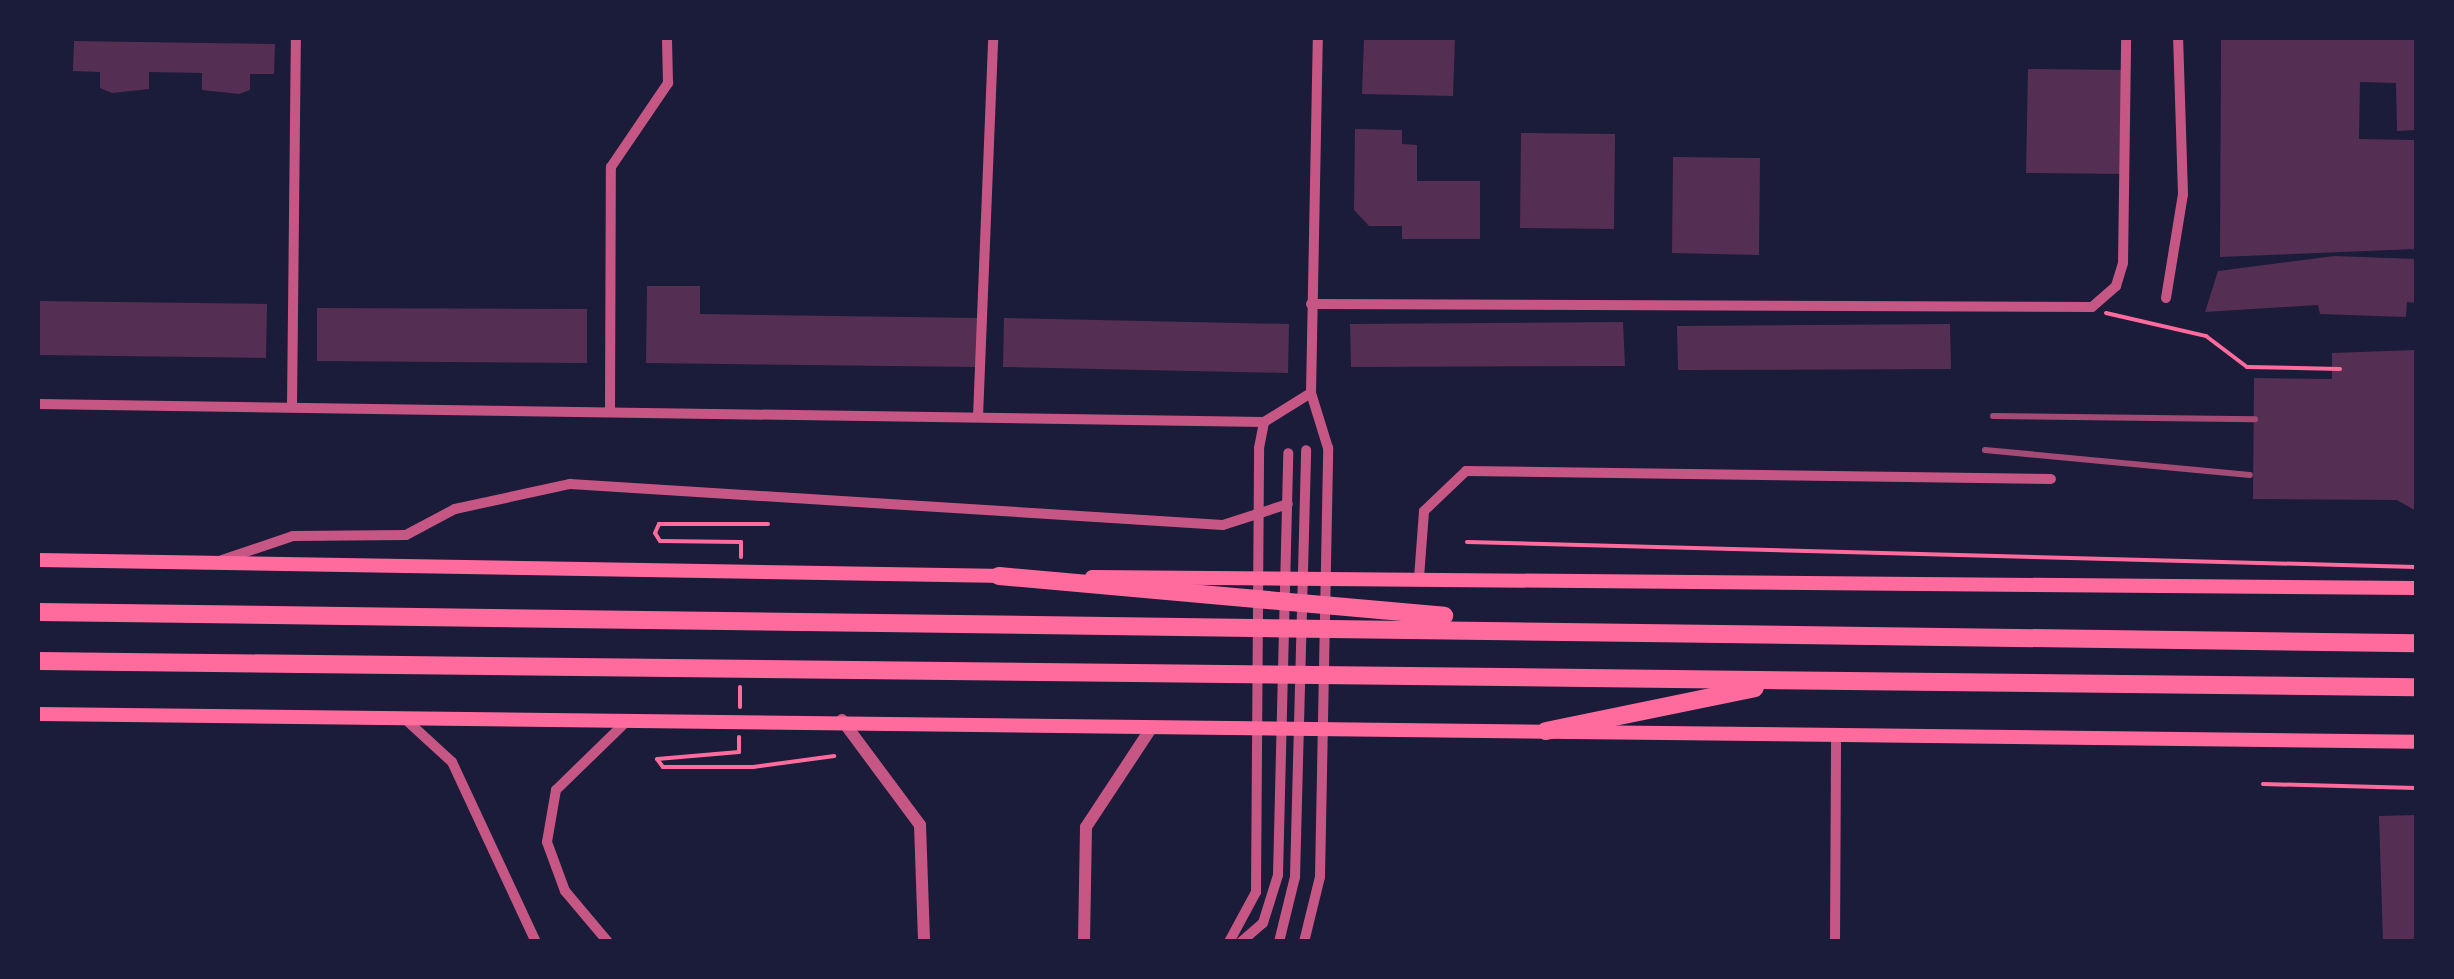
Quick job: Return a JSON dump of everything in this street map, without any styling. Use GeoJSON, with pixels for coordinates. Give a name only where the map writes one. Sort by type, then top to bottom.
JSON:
{"type":"FeatureCollection","features":[{"type":"Feature","properties":{"kind":"highway"},"geometry":{"type":"LineString","coordinates":[[999,576],[1574,628]]}},
{"type":"Feature","properties":{"kind":"highway"},"geometry":{"type":"LineString","coordinates":[[38,612],[1574,628],[2416,643]]}},
{"type":"Feature","properties":{"kind":"highway"},"geometry":{"type":"LineString","coordinates":[[38,662],[2416,687]]}},
{"type":"Feature","properties":{"kind":"highway"},"geometry":{"type":"LineString","coordinates":[[1546,731],[1789,681]]}},
{"type":"Feature","properties":{"kind":"main road"},"geometry":{"type":"LineString","coordinates":[[38,560],[999,576],[2416,588]]}},
{"type":"Feature","properties":{"kind":"main road"},"geometry":{"type":"LineString","coordinates":[[38,714],[842,720],[1150,730],[2416,742]]}},
{"type":"Feature","properties":{"kind":"street"},"geometry":{"type":"LineString","coordinates":[[292,407],[296,38]]}},
{"type":"Feature","properties":{"kind":"street"},"geometry":{"type":"LineString","coordinates":[[610,412],[611,167],[668,83],[668,38]]}},
{"type":"Feature","properties":{"kind":"street"},"geometry":{"type":"LineString","coordinates":[[978,417],[993,38]]}},
{"type":"Feature","properties":{"kind":"street"},"geometry":{"type":"LineString","coordinates":[[1304,942],[1320,877],[1328,448],[1311,392],[1318,38]]}},
{"type":"Feature","properties":{"kind":"street"},"geometry":{"type":"LineString","coordinates":[[1311,304],[2092,307],[2116,286],[2123,263],[2126,38]]}},
{"type":"Feature","properties":{"kind":"street"},"geometry":{"type":"LineString","coordinates":[[2166,298],[2183,194],[2178,38]]}},
{"type":"Feature","properties":{"kind":"street"},"geometry":{"type":"LineString","coordinates":[[38,404],[1264,422],[1311,392]]}},
{"type":"Feature","properties":{"kind":"street"},"geometry":{"type":"LineString","coordinates":[[1230,942],[1256,892],[1259,448],[1264,422]]}},
{"type":"Feature","properties":{"kind":"street"},"geometry":{"type":"LineString","coordinates":[[1278,942],[1295,878],[1306,450]]}},
{"type":"Feature","properties":{"kind":"street"},"geometry":{"type":"LineString","coordinates":[[1241,942],[1263,923],[1278,875],[1288,453]]}},
{"type":"Feature","properties":{"kind":"street"},"geometry":{"type":"LineString","coordinates":[[1419,578],[1424,512],[1466,471],[2051,479]]}},
{"type":"Feature","properties":{"kind":"street"},"geometry":{"type":"LineString","coordinates":[[212,564],[293,536],[406,535],[455,509],[570,484],[1223,525],[1288,504]]}},
{"type":"Feature","properties":{"kind":"street"},"geometry":{"type":"LineString","coordinates":[[403,718],[452,762],[536,942]]}},
{"type":"Feature","properties":{"kind":"street"},"geometry":{"type":"LineString","coordinates":[[608,942],[564,891],[546,842],[556,790],[630,718]]}},
{"type":"Feature","properties":{"kind":"street"},"geometry":{"type":"LineString","coordinates":[[842,720],[920,825],[924,942]]}},
{"type":"Feature","properties":{"kind":"street"},"geometry":{"type":"LineString","coordinates":[[1084,942],[1086,827],[1150,730]]}},
{"type":"Feature","properties":{"kind":"street"},"geometry":{"type":"LineString","coordinates":[[1835,942],[1836,735]]}},
{"type":"Feature","properties":{"kind":"path"},"geometry":{"type":"LineString","coordinates":[[2092,307],[2206,336],[2247,367],[2340,369]]}},
{"type":"Feature","properties":{"kind":"path"},"geometry":{"type":"LineString","coordinates":[[741,561],[741,542],[660,541],[655,533],[659,524],[768,524]]}},
{"type":"Feature","properties":{"kind":"path"},"geometry":{"type":"LineString","coordinates":[[1467,542],[2416,567]]}},
{"type":"Feature","properties":{"kind":"path"},"geometry":{"type":"LineString","coordinates":[[740,676],[740,714]]}},
{"type":"Feature","properties":{"kind":"path"},"geometry":{"type":"LineString","coordinates":[[739,733],[739,752],[657,760],[663,767],[753,767],[834,756]]}},
{"type":"Feature","properties":{"kind":"path"},"geometry":{"type":"LineString","coordinates":[[2263,784],[2416,788]]}},
{"type":"Feature","properties":{"kind":"building"},"geometry":{"type":"Polygon","coordinates":[[[1364,38],[1455,38],[1453,96],[1362,94],[1364,38]]]}},
{"type":"Feature","properties":{"kind":"building"},"geometry":{"type":"Polygon","coordinates":[[[2221,38],[2416,38],[2416,130],[2397,131],[2396,83],[2360,82],[2359,139],[2416,140],[2416,249],[2220,257],[2221,38]]]}},
{"type":"Feature","properties":{"kind":"building"},"geometry":{"type":"Polygon","coordinates":[[[74,41],[275,44],[274,74],[250,74],[250,90],[239,94],[202,90],[202,73],[149,72],[149,89],[112,93],[100,88],[100,72],[73,71],[74,41]]]}},
{"type":"Feature","properties":{"kind":"building"},"geometry":{"type":"Polygon","coordinates":[[[2028,69],[2128,70],[2126,174],[2026,173],[2028,69]]]}},
{"type":"Feature","properties":{"kind":"building"},"geometry":{"type":"Polygon","coordinates":[[[1355,129],[1402,130],[1402,144],[1417,145],[1417,181],[1480,181],[1480,239],[1402,239],[1402,226],[1369,226],[1354,210],[1355,129]]]}},
{"type":"Feature","properties":{"kind":"building"},"geometry":{"type":"Polygon","coordinates":[[[1521,133],[1615,134],[1614,229],[1520,228],[1521,133]]]}},
{"type":"Feature","properties":{"kind":"building"},"geometry":{"type":"Polygon","coordinates":[[[1673,157],[1760,158],[1759,255],[1672,253],[1673,157]]]}},
{"type":"Feature","properties":{"kind":"building"},"geometry":{"type":"Polygon","coordinates":[[[2334,256],[2416,259],[2416,303],[2407,302],[2406,317],[2320,314],[2318,305],[2205,312],[2218,271],[2334,256]]]}},
{"type":"Feature","properties":{"kind":"building"},"geometry":{"type":"Polygon","coordinates":[[[647,286],[700,286],[700,314],[978,318],[978,367],[646,363],[647,286]]]}},
{"type":"Feature","properties":{"kind":"building"},"geometry":{"type":"Polygon","coordinates":[[[38,301],[267,304],[266,358],[38,355],[38,301]]]}},
{"type":"Feature","properties":{"kind":"building"},"geometry":{"type":"Polygon","coordinates":[[[317,308],[587,309],[587,363],[317,361],[317,308]]]}},
{"type":"Feature","properties":{"kind":"building"},"geometry":{"type":"Polygon","coordinates":[[[1004,318],[1289,324],[1288,373],[1003,367],[1004,318]]]}},
{"type":"Feature","properties":{"kind":"building"},"geometry":{"type":"Polygon","coordinates":[[[1623,322],[1625,366],[1351,367],[1350,324],[1623,322]]]}},
{"type":"Feature","properties":{"kind":"building"},"geometry":{"type":"Polygon","coordinates":[[[1950,324],[1951,369],[1678,370],[1677,326],[1950,324]]]}},
{"type":"Feature","properties":{"kind":"building"},"geometry":{"type":"Polygon","coordinates":[[[2416,350],[2416,511],[2397,500],[2253,499],[2254,378],[2332,379],[2332,353],[2416,350]]]}},
{"type":"Feature","properties":{"kind":"building"},"geometry":{"type":"Polygon","coordinates":[[[2416,815],[2416,942],[2383,942],[2379,816],[2416,815]]]}},
{"type":"Feature","properties":{"kind":"railway"},"geometry":{"type":"LineString","coordinates":[[1993,416],[2255,419]]}},
{"type":"Feature","properties":{"kind":"railway"},"geometry":{"type":"LineString","coordinates":[[1985,450],[2250,475]]}}]}
